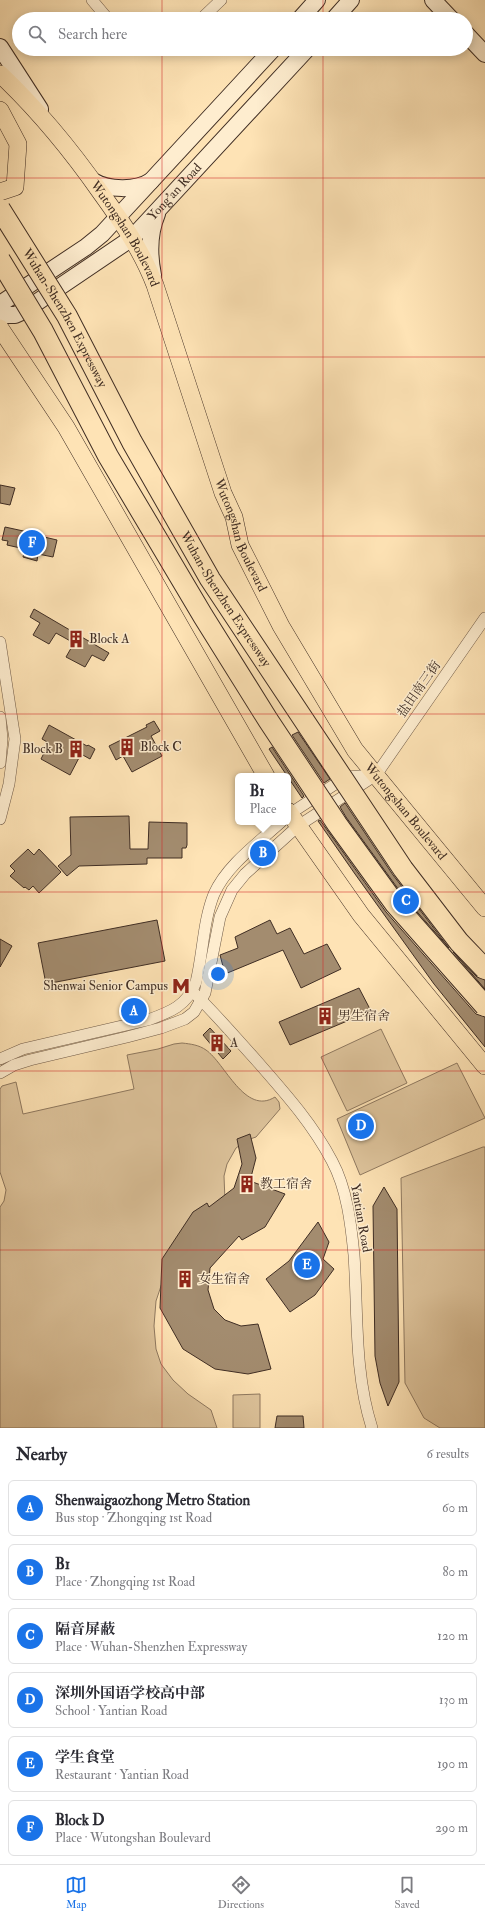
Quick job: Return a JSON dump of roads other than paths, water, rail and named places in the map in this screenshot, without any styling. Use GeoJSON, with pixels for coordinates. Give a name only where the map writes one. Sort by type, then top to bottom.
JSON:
{"type":"FeatureCollection","features":[{"type":"Feature","properties":{"kind":"highway","name":"Wuhan-Shenzhen Expressway"},"geometry":{"type":"LineString","coordinates":[[0,209],[67,316],[132,442],[210,579],[402,869],[459,942],[485,969]]}},
{"type":"Feature","properties":{"kind":"highway","name":"Wuhan-Shenzhen Expressway"},"geometry":{"type":"LineString","coordinates":[[0,260],[43,331],[108,456],[203,616],[268,720],[337,824],[395,904],[485,1006]]}},
{"type":"Feature","properties":{"kind":"main road"},"geometry":{"type":"LineString","coordinates":[[306,12],[317,0]]}},
{"type":"Feature","properties":{"kind":"main road"},"geometry":{"type":"LineString","coordinates":[[340,12],[351,0]]}},
{"type":"Feature","properties":{"kind":"main road"},"geometry":{"type":"LineString","coordinates":[[433,0],[444,12]]}},
{"type":"Feature","properties":{"kind":"main road"},"geometry":{"type":"LineString","coordinates":[[473,41],[485,54]]}},
{"type":"Feature","properties":{"kind":"main road","name":"Wutongshan Boulevard"},"geometry":{"type":"LineString","coordinates":[[0,47],[55,132],[93,181],[132,238],[145,260],[155,285],[223,493],[234,517],[240,545],[281,626],[355,750],[485,908]]}},
{"type":"Feature","properties":{"kind":"main road","name":"Yong'an Road"},"geometry":{"type":"LineString","coordinates":[[0,304],[86,247],[118,218],[267,56]]}},
{"type":"Feature","properties":{"kind":"main road","name":"Yong'an Road"},"geometry":{"type":"LineString","coordinates":[[0,315],[15,315],[24,311],[132,238],[300,56]]}},
{"type":"Feature","properties":{"kind":"main road","name":"Wutongshan Boulevard"},"geometry":{"type":"LineString","coordinates":[[0,74],[55,132]]}},
{"type":"Feature","properties":{"kind":"main road"},"geometry":{"type":"LineString","coordinates":[[0,110],[18,144],[15,187],[0,192]]}},
{"type":"Feature","properties":{"kind":"main road"},"geometry":{"type":"LineString","coordinates":[[93,181],[105,185],[127,188],[141,186],[152,180]]}},
{"type":"Feature","properties":{"kind":"main road"},"geometry":{"type":"LineString","coordinates":[[155,285],[151,264],[150,245],[154,223],[161,208]]}},
{"type":"Feature","properties":{"kind":"main road"},"geometry":{"type":"LineString","coordinates":[[0,328],[66,427],[264,773]]}},
{"type":"Feature","properties":{"kind":"main road"},"geometry":{"type":"LineString","coordinates":[[291,820],[361,915],[485,1066]]}},
{"type":"Feature","properties":{"kind":"street"},"geometry":{"type":"LineString","coordinates":[[92,0],[102,12]]}},
{"type":"Feature","properties":{"kind":"street"},"geometry":{"type":"LineString","coordinates":[[208,12],[221,0]]}},
{"type":"Feature","properties":{"kind":"street","name":"盐田南三街"},"geometry":{"type":"LineString","coordinates":[[376,775],[485,618]]}},
{"type":"Feature","properties":{"kind":"street"},"geometry":{"type":"LineString","coordinates":[[0,642],[12,713],[14,750],[10,784],[0,819]]}},
{"type":"Feature","properties":{"kind":"street"},"geometry":{"type":"LineString","coordinates":[[0,716],[0,761]]}},
{"type":"Feature","properties":{"kind":"street"},"geometry":{"type":"LineString","coordinates":[[1,749],[14,750]]}},
{"type":"Feature","properties":{"kind":"street"},"geometry":{"type":"LineString","coordinates":[[0,761],[14,750]]}},
{"type":"Feature","properties":{"kind":"street"},"geometry":{"type":"LineString","coordinates":[[291,816],[346,777],[376,775]]}},
{"type":"Feature","properties":{"kind":"street"},"geometry":{"type":"LineString","coordinates":[[291,816],[376,775]]}},
{"type":"Feature","properties":{"kind":"street"},"geometry":{"type":"LineString","coordinates":[[0,1059],[23,1049],[154,1018],[177,1008],[189,997],[199,971],[214,894],[223,879],[235,865],[280,825]]}},
{"type":"Feature","properties":{"kind":"street"},"geometry":{"type":"LineString","coordinates":[[0,1073],[14,1065],[30,1060],[127,1037],[174,1023],[194,1012],[202,1001],[208,983],[220,917],[232,890],[283,825]]}},
{"type":"Feature","properties":{"kind":"street","name":"Yantian Road"},"geometry":{"type":"LineString","coordinates":[[192,991],[298,1109],[333,1161],[343,1187],[354,1254],[359,1364],[366,1408],[372,1428]]}},
{"type":"Feature","properties":{"kind":"place","name":"Block D"},"geometry":{"type":"Point","coordinates":[32,543]}},
{"type":"Feature","properties":{"kind":"place","name":"Block A"},"geometry":{"type":"Point","coordinates":[76,639]}},
{"type":"Feature","properties":{"kind":"place","name":"Block C"},"geometry":{"type":"Point","coordinates":[127,747]}},
{"type":"Feature","properties":{"kind":"place","name":"Block B"},"geometry":{"type":"Point","coordinates":[76,749]}},
{"type":"Feature","properties":{"kind":"place","name":"B1"},"geometry":{"type":"Point","coordinates":[263,853]}},
{"type":"Feature","properties":{"kind":"place","name":"隔音屏蔽"},"geometry":{"type":"Point","coordinates":[406,901]}},
{"type":"Feature","properties":{"kind":"place","name":"Shenwai Senior Campus"},"geometry":{"type":"Point","coordinates":[181,986]}},
{"type":"Feature","properties":{"kind":"place","name":"Shenwaigaozhong Metro Station"},"geometry":{"type":"Point","coordinates":[134,1011]}},
{"type":"Feature","properties":{"kind":"place","name":"男生宿舍"},"geometry":{"type":"Point","coordinates":[325,1016]}},
{"type":"Feature","properties":{"kind":"place","name":"A"},"geometry":{"type":"Point","coordinates":[217,1043]}},
{"type":"Feature","properties":{"kind":"place","name":"深圳外国语学校高中部"},"geometry":{"type":"Point","coordinates":[361,1126]}},
{"type":"Feature","properties":{"kind":"place","name":"教工宿舍"},"geometry":{"type":"Point","coordinates":[247,1184]}},
{"type":"Feature","properties":{"kind":"place","name":"学生食堂"},"geometry":{"type":"Point","coordinates":[307,1265]}},
{"type":"Feature","properties":{"kind":"place","name":"女生宿舍"},"geometry":{"type":"Point","coordinates":[185,1279]}}]}
